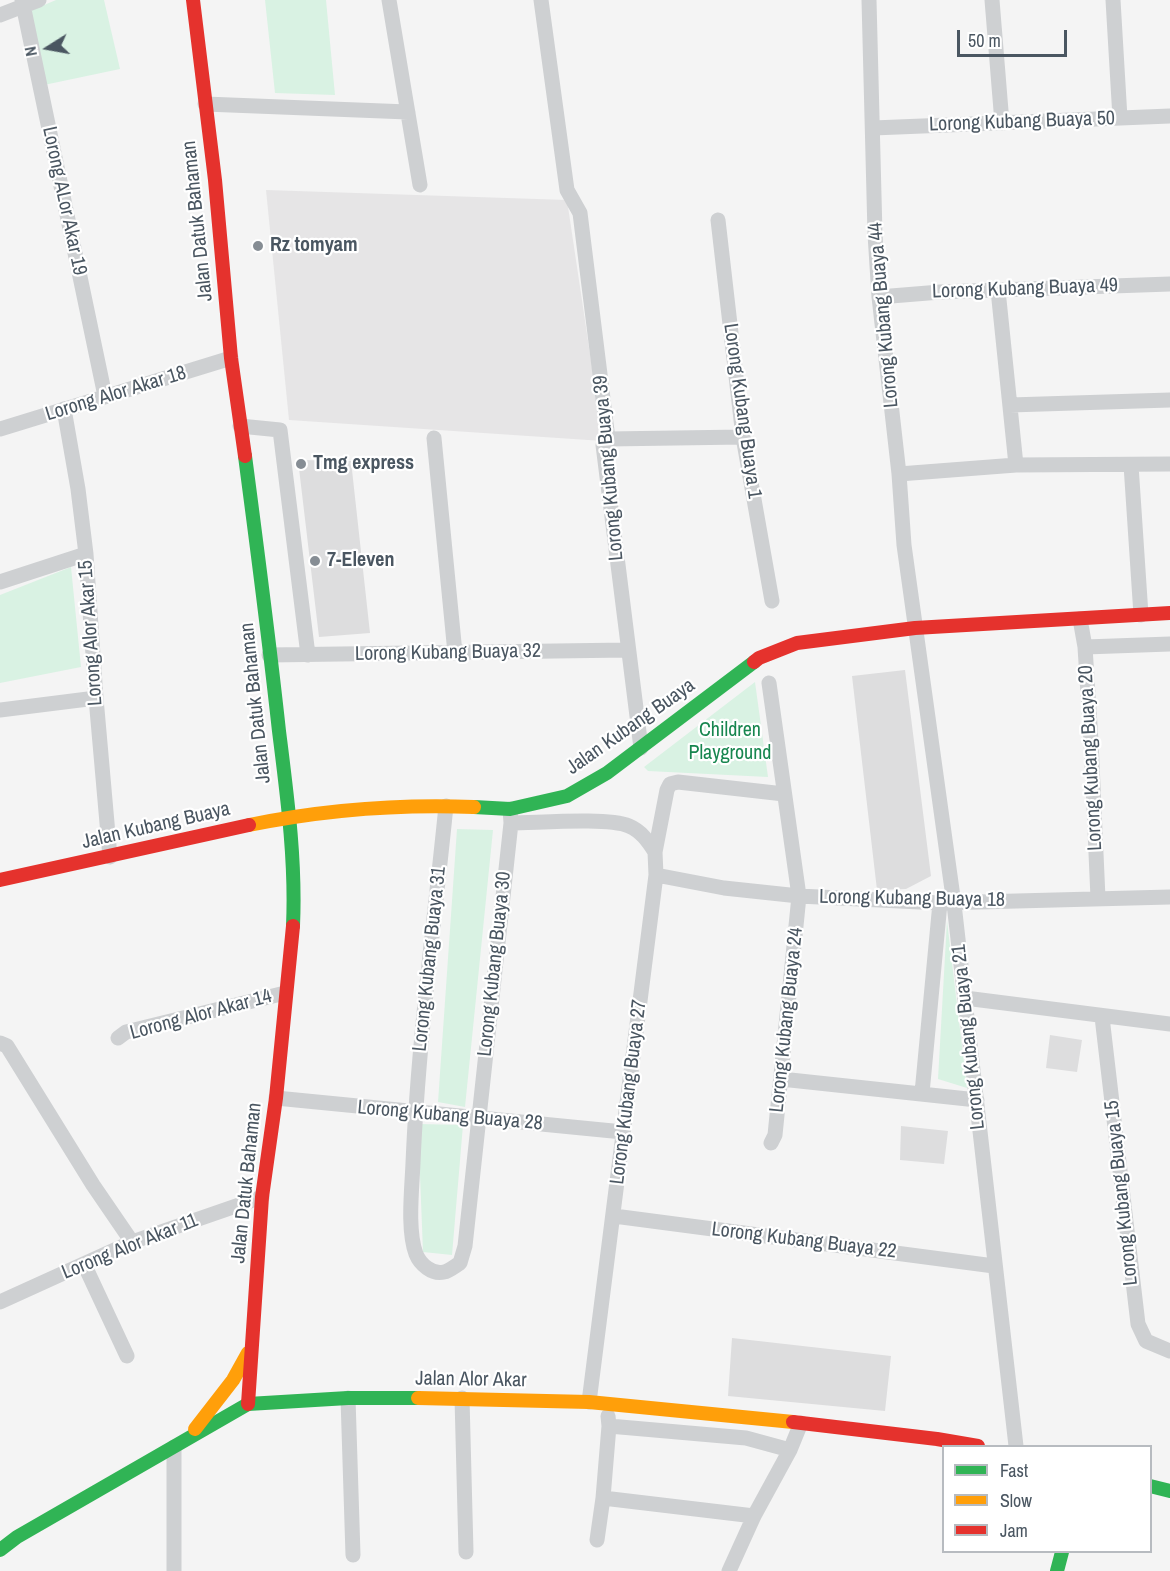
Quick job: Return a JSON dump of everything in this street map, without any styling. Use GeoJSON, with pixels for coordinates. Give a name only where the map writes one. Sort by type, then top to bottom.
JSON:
{"type":"FeatureCollection","features":[{"type":"Feature","properties":{"kind":"street"},"geometry":{"type":"LineString","coordinates":[[0,15],[23,3],[39,0]]}},
{"type":"Feature","properties":{"kind":"street","name":"Jalan Datuk Bahaman"},"geometry":{"type":"LineString","coordinates":[[193,0],[215,180],[231,358],[262,581],[289,817],[294,905],[276,1098],[262,1197],[248,1404]]}},
{"type":"Feature","properties":{"kind":"street"},"geometry":{"type":"LineString","coordinates":[[389,0],[420,185]]}},
{"type":"Feature","properties":{"kind":"street","name":"Lorong Kubang Buaya 39"},"geometry":{"type":"LineString","coordinates":[[541,0],[567,190],[580,213],[608,439],[603,446],[640,748]]}},
{"type":"Feature","properties":{"kind":"street","name":"Lorong Kubang Buaya 44"},"geometry":{"type":"LineString","coordinates":[[869,0],[875,234],[879,297],[899,474],[904,545],[915,628]]}},
{"type":"Feature","properties":{"kind":"street"},"geometry":{"type":"LineString","coordinates":[[992,0],[1002,123]]}},
{"type":"Feature","properties":{"kind":"street"},"geometry":{"type":"LineString","coordinates":[[1113,0],[1120,118]]}},
{"type":"Feature","properties":{"kind":"street","name":"Lorong ALor Akar 19"},"geometry":{"type":"LineString","coordinates":[[23,3],[105,396]]}},
{"type":"Feature","properties":{"kind":"street"},"geometry":{"type":"LineString","coordinates":[[205,104],[408,112]]}},
{"type":"Feature","properties":{"kind":"street","name":"Lorong Kubang Buaya 50"},"geometry":{"type":"LineString","coordinates":[[873,128],[1170,116]]}},
{"type":"Feature","properties":{"kind":"street","name":"Lorong Kubang Buaya 1"},"geometry":{"type":"LineString","coordinates":[[717,220],[743,437],[772,601]]}},
{"type":"Feature","properties":{"kind":"street","name":"Lorong Kubang Buaya 49"},"geometry":{"type":"LineString","coordinates":[[879,297],[1170,284]]}},
{"type":"Feature","properties":{"kind":"street"},"geometry":{"type":"LineString","coordinates":[[998,290],[1016,465]]}},
{"type":"Feature","properties":{"kind":"street","name":"Lorong Alor Akar 18"},"geometry":{"type":"LineString","coordinates":[[0,429],[231,358]]}},
{"type":"Feature","properties":{"kind":"street"},"geometry":{"type":"LineString","coordinates":[[1010,405],[1170,400]]}},
{"type":"Feature","properties":{"kind":"street","name":"Lorong Alor Akar 15"},"geometry":{"type":"LineString","coordinates":[[64,409],[78,489],[86,554],[110,857]]}},
{"type":"Feature","properties":{"kind":"street"},"geometry":{"type":"LineString","coordinates":[[240,426],[280,430],[308,655]]}},
{"type":"Feature","properties":{"kind":"street"},"geometry":{"type":"LineString","coordinates":[[608,439],[743,437]]}},
{"type":"Feature","properties":{"kind":"street"},"geometry":{"type":"LineString","coordinates":[[434,438],[455,653]]}},
{"type":"Feature","properties":{"kind":"street"},"geometry":{"type":"LineString","coordinates":[[899,474],[1016,465],[1170,464]]}},
{"type":"Feature","properties":{"kind":"street"},"geometry":{"type":"LineString","coordinates":[[1131,465],[1141,615]]}},
{"type":"Feature","properties":{"kind":"street"},"geometry":{"type":"LineString","coordinates":[[0,582],[86,554]]}},
{"type":"Feature","properties":{"kind":"street","name":"Jalan Kubang Buaya"},"geometry":{"type":"LineString","coordinates":[[0,880],[289,817],[383,807],[446,806],[510,816],[567,796],[607,773],[759,658],[797,643],[915,628],[1170,612]]}},
{"type":"Feature","properties":{"kind":"street","name":"Lorong Kubang Buaya 20"},"geometry":{"type":"LineString","coordinates":[[1080,619],[1085,647],[1098,898]]}},
{"type":"Feature","properties":{"kind":"street","name":"Lorong Kubang Buaya 21"},"geometry":{"type":"LineString","coordinates":[[915,628],[947,904],[965,998],[1016,1445]]}},
{"type":"Feature","properties":{"kind":"street"},"geometry":{"type":"LineString","coordinates":[[1085,647],[1170,645]]}},
{"type":"Feature","properties":{"kind":"street","name":"Lorong Kubang Buaya 32"},"geometry":{"type":"LineString","coordinates":[[269,655],[627,650]]}},
{"type":"Feature","properties":{"kind":"street","name":"Lorong Kubang Buaya 24"},"geometry":{"type":"LineString","coordinates":[[769,682],[799,896],[775,1135],[771,1143]]}},
{"type":"Feature","properties":{"kind":"street"},"geometry":{"type":"LineString","coordinates":[[0,710],[96,698]]}},
{"type":"Feature","properties":{"kind":"street","name":"Lorong Kubang Buaya 27"},"geometry":{"type":"LineString","coordinates":[[589,1402],[656,875],[655,852],[667,790],[670,784],[678,782],[784,794]]}},
{"type":"Feature","properties":{"kind":"street","name":"Lorong Kubang Buaya 31"},"geometry":{"type":"LineString","coordinates":[[446,806],[415,1112],[411,1210],[416,1255],[423,1266],[432,1271],[443,1272],[460,1263],[465,1246],[477,1118]]}},
{"type":"Feature","properties":{"kind":"street"},"geometry":{"type":"LineString","coordinates":[[510,816],[628,825],[644,835],[655,852]]}},
{"type":"Feature","properties":{"kind":"street","name":"Lorong Kubang Buaya 30"},"geometry":{"type":"LineString","coordinates":[[477,1118],[510,816]]}},
{"type":"Feature","properties":{"kind":"street","name":"Lorong Kubang Buaya 18"},"geometry":{"type":"LineString","coordinates":[[656,875],[724,888],[799,896],[947,904],[1170,897]]}},
{"type":"Feature","properties":{"kind":"street"},"geometry":{"type":"LineString","coordinates":[[922,1093],[947,904]]}},
{"type":"Feature","properties":{"kind":"street","name":"Lorong Alor Akar 14"},"geometry":{"type":"LineString","coordinates":[[118,1038],[126,1032],[285,993]]}},
{"type":"Feature","properties":{"kind":"street"},"geometry":{"type":"LineString","coordinates":[[965,998],[1170,1024]]}},
{"type":"Feature","properties":{"kind":"street","name":"Lorong Kubang Buaya 15"},"geometry":{"type":"LineString","coordinates":[[1102,1017],[1138,1324],[1146,1341],[1170,1351]]}},
{"type":"Feature","properties":{"kind":"street"},"geometry":{"type":"LineString","coordinates":[[0,1043],[7,1046],[93,1185],[132,1242]]}},
{"type":"Feature","properties":{"kind":"street"},"geometry":{"type":"LineString","coordinates":[[781,1079],[976,1100]]}},
{"type":"Feature","properties":{"kind":"street","name":"Lorong Kubang Buaya 28"},"geometry":{"type":"LineString","coordinates":[[276,1098],[623,1132]]}},
{"type":"Feature","properties":{"kind":"street","name":"Lorong Alor Akar 11"},"geometry":{"type":"LineString","coordinates":[[0,1302],[132,1242],[262,1197]]}},
{"type":"Feature","properties":{"kind":"street","name":"Lorong Kubang Buaya 22"},"geometry":{"type":"LineString","coordinates":[[614,1216],[994,1266]]}},
{"type":"Feature","properties":{"kind":"street"},"geometry":{"type":"LineString","coordinates":[[84,1264],[127,1356]]}},
{"type":"Feature","properties":{"kind":"street"},"geometry":{"type":"LineString","coordinates":[[174,1571],[180,1444],[233,1380],[251,1348]]}},
{"type":"Feature","properties":{"kind":"street"},"geometry":{"type":"LineString","coordinates":[[348,1398],[353,1555]]}},
{"type":"Feature","properties":{"kind":"street","name":"Jalan Alor Akar"},"geometry":{"type":"LineString","coordinates":[[0,1550],[17,1537],[248,1404],[348,1398],[462,1398],[589,1402],[801,1423],[972,1445]]}},
{"type":"Feature","properties":{"kind":"street"},"geometry":{"type":"LineString","coordinates":[[462,1398],[466,1552]]}},
{"type":"Feature","properties":{"kind":"street"},"geometry":{"type":"LineString","coordinates":[[597,1540],[609,1426],[606,1404]]}},
{"type":"Feature","properties":{"kind":"street"},"geometry":{"type":"LineString","coordinates":[[746,1438],[752,1418]]}},
{"type":"Feature","properties":{"kind":"street"},"geometry":{"type":"LineString","coordinates":[[729,1571],[754,1516],[790,1450],[801,1423]]}},
{"type":"Feature","properties":{"kind":"street"},"geometry":{"type":"LineString","coordinates":[[609,1426],[746,1438],[790,1450]]}},
{"type":"Feature","properties":{"kind":"street"},"geometry":{"type":"LineString","coordinates":[[1152,1486],[1170,1491]]}},
{"type":"Feature","properties":{"kind":"street"},"geometry":{"type":"LineString","coordinates":[[603,1498],[754,1516]]}},
{"type":"Feature","properties":{"kind":"street"},"geometry":{"type":"LineString","coordinates":[[1057,1571],[1062,1553]]}},
{"type":"Feature","properties":{"kind":"shaded area"},"geometry":{"type":"Polygon","coordinates":[[[266,190],[567,200],[603,441],[289,420],[266,190]]]}},
{"type":"Feature","properties":{"kind":"green space"},"geometry":{"type":"Polygon","coordinates":[[[56,0],[104,0],[120,69],[44,85],[30,11],[56,0]]]}},
{"type":"Feature","properties":{"kind":"green space"},"geometry":{"type":"Polygon","coordinates":[[[265,0],[326,0],[335,95],[275,93],[265,0]]]}},
{"type":"Feature","properties":{"kind":"green space"},"geometry":{"type":"Polygon","coordinates":[[[71,567],[81,667],[0,683],[0,595],[71,567]]]}},
{"type":"Feature","properties":{"kind":"green space","name":"Children Playground"},"geometry":{"type":"Polygon","coordinates":[[[755,682],[768,777],[648,771],[644,767],[755,682]]]}},
{"type":"Feature","properties":{"kind":"green space"},"geometry":{"type":"Polygon","coordinates":[[[457,829],[493,830],[465,1107],[438,1102],[457,829]]]}},
{"type":"Feature","properties":{"kind":"green space"},"geometry":{"type":"Polygon","coordinates":[[[947,921],[967,1088],[938,1079],[947,921]]]}},
{"type":"Feature","properties":{"kind":"green space"},"geometry":{"type":"Polygon","coordinates":[[[418,1124],[463,1125],[452,1255],[423,1252],[418,1124]]]}},
{"type":"Feature","properties":{"kind":"building"},"geometry":{"type":"Polygon","coordinates":[[[298,460],[351,461],[370,633],[319,637],[298,460]]]}},
{"type":"Feature","properties":{"kind":"building"},"geometry":{"type":"Polygon","coordinates":[[[905,670],[931,876],[906,889],[877,890],[852,676],[905,670]]]}},
{"type":"Feature","properties":{"kind":"building"},"geometry":{"type":"Polygon","coordinates":[[[1050,1035],[1082,1040],[1077,1072],[1046,1068],[1050,1035]]]}},
{"type":"Feature","properties":{"kind":"building"},"geometry":{"type":"Polygon","coordinates":[[[901,1126],[948,1131],[944,1164],[900,1160],[901,1126]]]}},
{"type":"Feature","properties":{"kind":"building"},"geometry":{"type":"Polygon","coordinates":[[[732,1338],[891,1356],[885,1411],[728,1396],[732,1338]]]}},
{"type":"Feature","properties":{"kind":"traffic: fast"},"geometry":{"type":"LineString","coordinates":[[245,456],[288,804],[293,877],[293,926]]}},
{"type":"Feature","properties":{"kind":"traffic: fast"},"geometry":{"type":"LineString","coordinates":[[474,807],[510,809],[567,796],[607,773],[754,662]]}},
{"type":"Feature","properties":{"kind":"traffic: fast"},"geometry":{"type":"LineString","coordinates":[[0,1550],[17,1537],[248,1404],[348,1398],[418,1398]]}},
{"type":"Feature","properties":{"kind":"traffic: fast"},"geometry":{"type":"LineString","coordinates":[[1152,1486],[1170,1491]]}},
{"type":"Feature","properties":{"kind":"traffic: fast"},"geometry":{"type":"LineString","coordinates":[[1057,1571],[1062,1553]]}},
{"type":"Feature","properties":{"kind":"traffic: slow"},"geometry":{"type":"LineString","coordinates":[[249,825],[305,815],[361,809],[418,806],[474,807]]}},
{"type":"Feature","properties":{"kind":"traffic: slow"},"geometry":{"type":"LineString","coordinates":[[195,1429],[233,1380],[248,1353]]}},
{"type":"Feature","properties":{"kind":"traffic: slow"},"geometry":{"type":"LineString","coordinates":[[418,1398],[589,1402],[793,1422]]}},
{"type":"Feature","properties":{"kind":"traffic: jam"},"geometry":{"type":"LineString","coordinates":[[193,0],[215,180],[231,358],[245,456]]}},
{"type":"Feature","properties":{"kind":"traffic: jam"},"geometry":{"type":"LineString","coordinates":[[754,662],[797,643],[915,628],[1170,613]]}},
{"type":"Feature","properties":{"kind":"traffic: jam"},"geometry":{"type":"LineString","coordinates":[[0,880],[249,825]]}},
{"type":"Feature","properties":{"kind":"traffic: jam"},"geometry":{"type":"LineString","coordinates":[[248,1404],[262,1197],[276,1098],[293,926]]}},
{"type":"Feature","properties":{"kind":"traffic: jam"},"geometry":{"type":"LineString","coordinates":[[793,1422],[972,1445]]}},
{"type":"Feature","properties":{"kind":"place","name":"Rz tomyam"},"geometry":{"type":"Point","coordinates":[258,246]}},
{"type":"Feature","properties":{"kind":"place","name":"Tmg express"},"geometry":{"type":"Point","coordinates":[301,464]}},
{"type":"Feature","properties":{"kind":"place","name":"7-Eleven"},"geometry":{"type":"Point","coordinates":[315,561]}}]}
